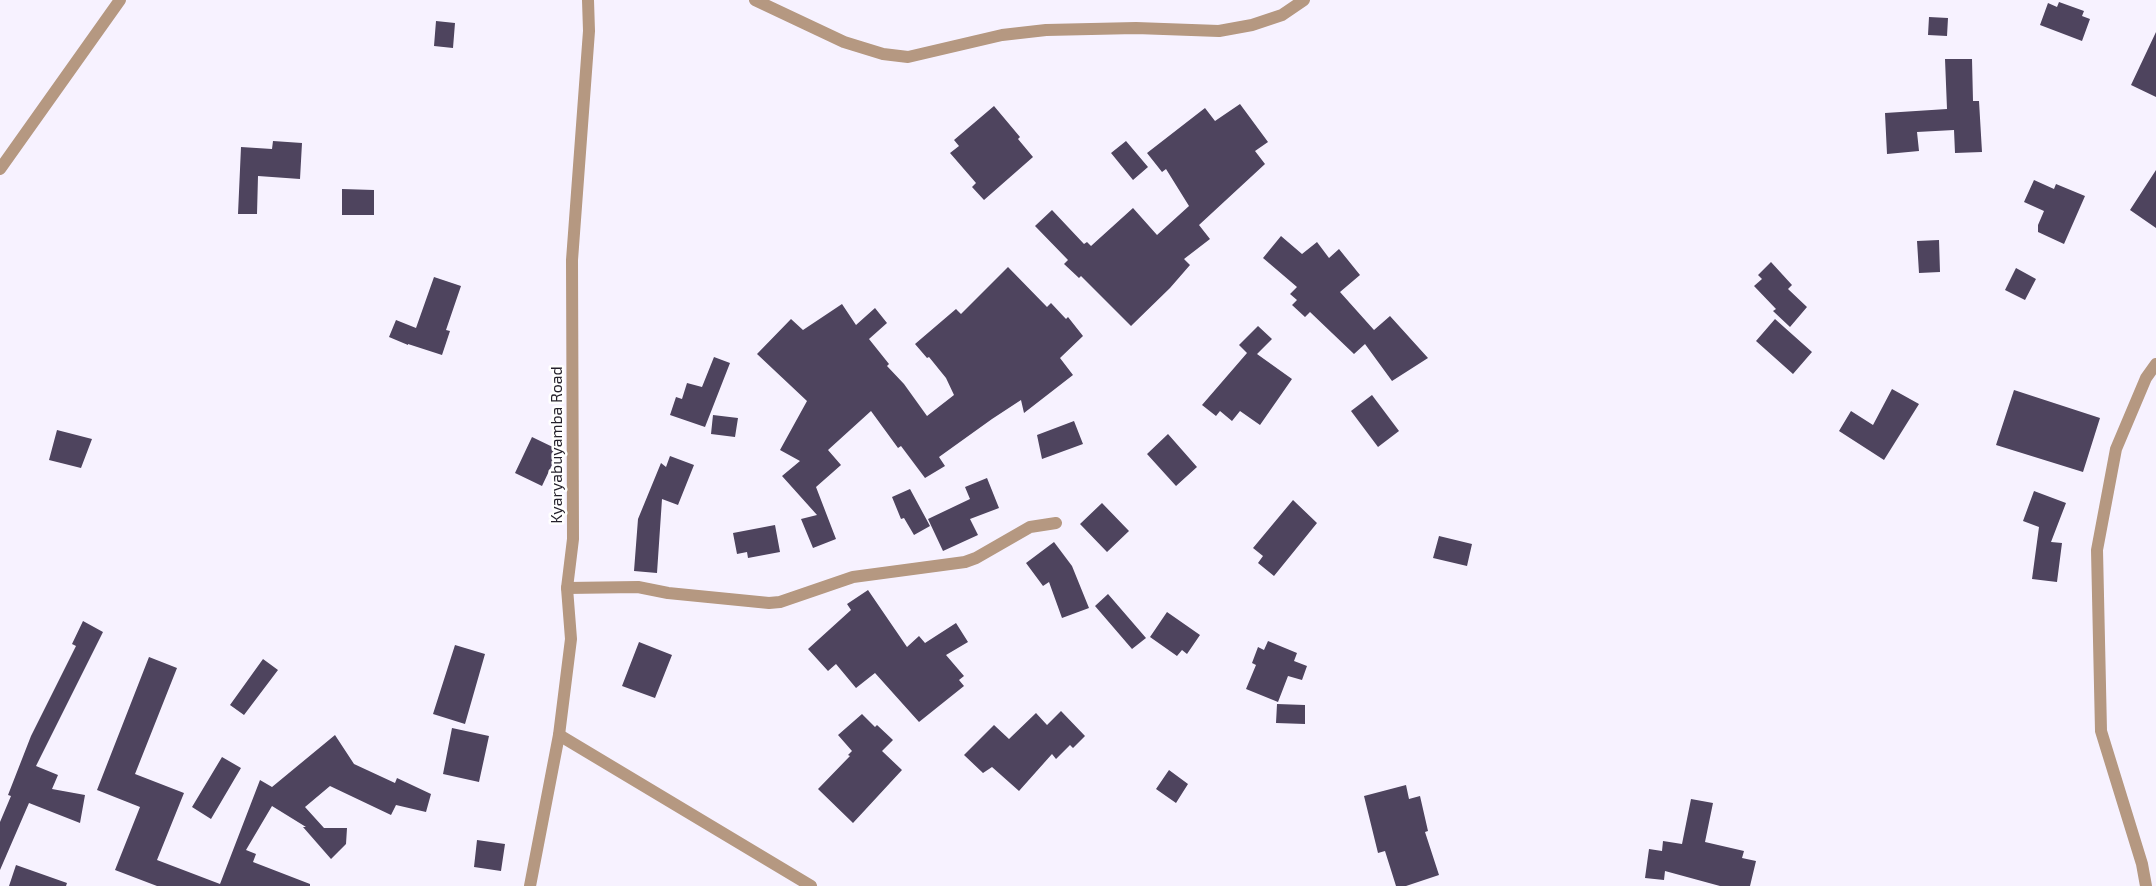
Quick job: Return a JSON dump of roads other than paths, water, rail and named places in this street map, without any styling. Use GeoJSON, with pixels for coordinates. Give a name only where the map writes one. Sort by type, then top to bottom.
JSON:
{"type":"FeatureCollection","features":[{"type":"Feature","properties":{"kind":"street"},"geometry":{"type":"LineString","coordinates":[[0,169],[120,0]]}},
{"type":"Feature","properties":{"kind":"street","name":"Kyaryabuyamba Road"},"geometry":{"type":"LineString","coordinates":[[530,886],[559,735],[571,638],[568,588],[573,539],[572,260],[589,31],[588,0]]}},
{"type":"Feature","properties":{"kind":"street"},"geometry":{"type":"LineString","coordinates":[[755,0],[844,42],[884,54],[908,57],[937,52],[1002,35],[1046,30],[1136,28],[1219,31],[1252,25],[1282,15],[1304,0]]}},
{"type":"Feature","properties":{"kind":"street"},"geometry":{"type":"LineString","coordinates":[[2146,886],[2142,864],[2101,731],[2097,550],[2116,449],[2146,378],[2156,364]]}},
{"type":"Feature","properties":{"kind":"street"},"geometry":{"type":"LineString","coordinates":[[568,588],[638,587],[668,593],[769,603],[780,602],[853,577],[965,562],[976,558],[1030,527],[1056,523]]}},
{"type":"Feature","properties":{"kind":"street"},"geometry":{"type":"LineString","coordinates":[[559,735],[811,886]]}}]}
